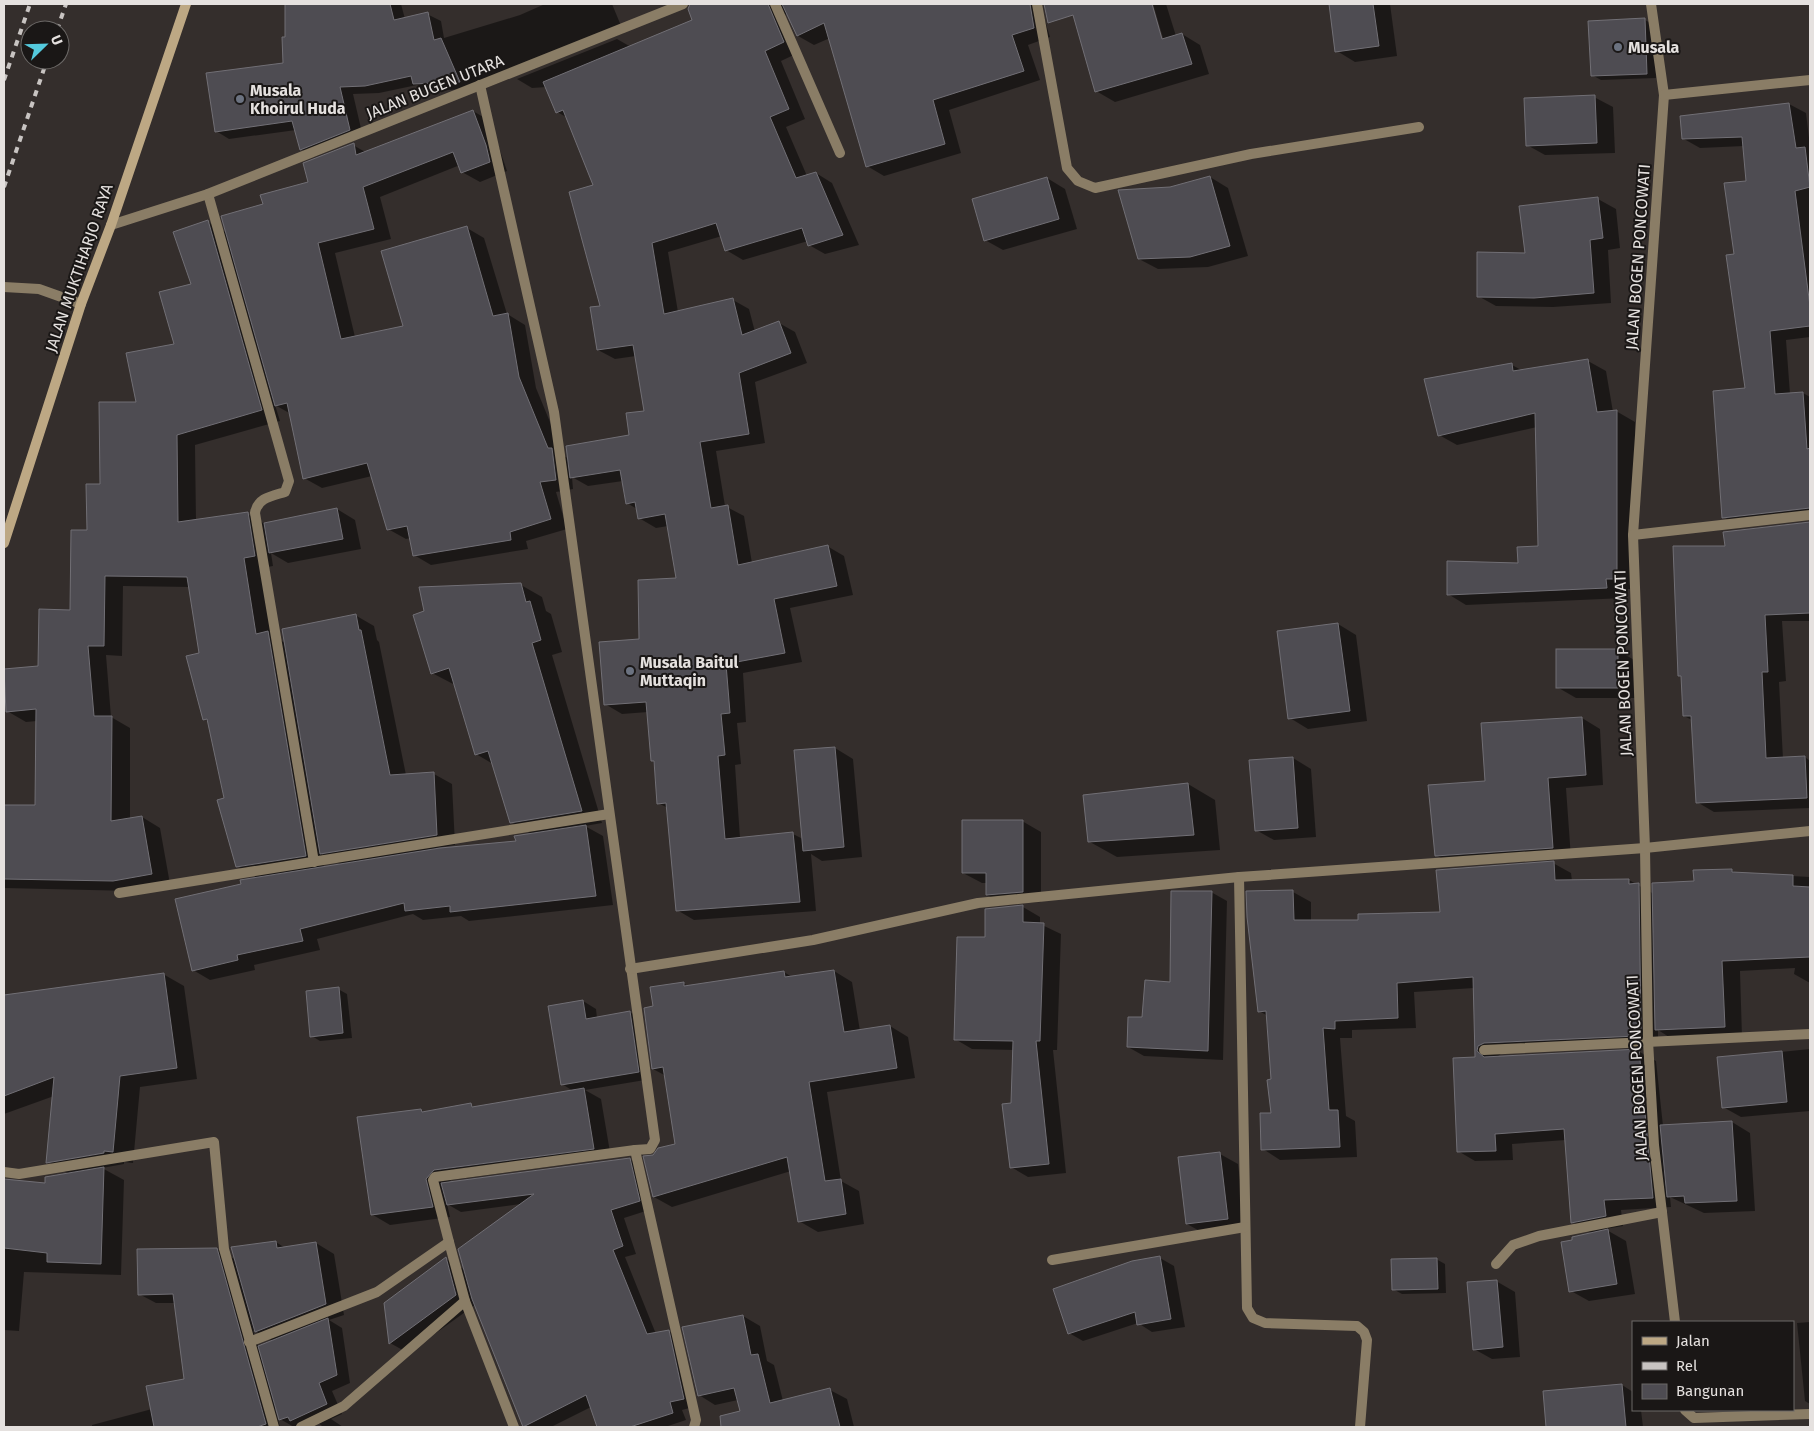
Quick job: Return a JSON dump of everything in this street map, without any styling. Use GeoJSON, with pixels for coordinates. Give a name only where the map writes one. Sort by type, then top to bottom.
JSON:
{"type":"FeatureCollection","features":[{"type":"Feature","properties":{"kind":"street","name":"JALAN MUKTIHARJO RAYA"},"geometry":{"type":"LineString","coordinates":[[4,543],[81,304],[111,225],[186,4]]}},
{"type":"Feature","properties":{"kind":"street","name":"JALAN BUGEN UTARA"},"geometry":{"type":"LineString","coordinates":[[111,225],[208,194],[683,4]]}},
{"type":"Feature","properties":{"kind":"street"},"geometry":{"type":"LineString","coordinates":[[775,4],[840,153]]}},
{"type":"Feature","properties":{"kind":"street"},"geometry":{"type":"LineString","coordinates":[[1037,4],[1067,168],[1078,181],[1095,188],[1251,154],[1419,127]]}},
{"type":"Feature","properties":{"kind":"street","name":"JALAN BOGEN PONCOWATI"},"geometry":{"type":"LineString","coordinates":[[1651,4],[1664,95],[1633,535],[1645,848],[1648,1041],[1654,1145],[1675,1321]]}},
{"type":"Feature","properties":{"kind":"street"},"geometry":{"type":"LineString","coordinates":[[1664,95],[1810,80]]}},
{"type":"Feature","properties":{"kind":"street"},"geometry":{"type":"LineString","coordinates":[[480,85],[554,412],[655,1140],[650,1149],[435,1177],[433,1180],[466,1301],[514,1427]]}},
{"type":"Feature","properties":{"kind":"street"},"geometry":{"type":"LineString","coordinates":[[208,194],[289,481],[285,492],[262,500],[256,505],[255,513],[314,862]]}},
{"type":"Feature","properties":{"kind":"street"},"geometry":{"type":"LineString","coordinates":[[4,287],[39,289],[81,304]]}},
{"type":"Feature","properties":{"kind":"street"},"geometry":{"type":"LineString","coordinates":[[1633,535],[1810,515]]}},
{"type":"Feature","properties":{"kind":"street"},"geometry":{"type":"LineString","coordinates":[[119,893],[609,814]]}},
{"type":"Feature","properties":{"kind":"street"},"geometry":{"type":"LineString","coordinates":[[630,969],[813,940],[978,903],[1239,877],[1645,848],[1810,831]]}},
{"type":"Feature","properties":{"kind":"street"},"geometry":{"type":"LineString","coordinates":[[1239,877],[1247,1308],[1253,1318],[1265,1323],[1357,1326],[1364,1332],[1368,1340],[1360,1427]]}},
{"type":"Feature","properties":{"kind":"street"},"geometry":{"type":"LineString","coordinates":[[1484,1050],[1810,1034]]}},
{"type":"Feature","properties":{"kind":"street"},"geometry":{"type":"LineString","coordinates":[[4,1172],[19,1174],[212,1141],[215,1144],[224,1249],[274,1427]]}},
{"type":"Feature","properties":{"kind":"street"},"geometry":{"type":"LineString","coordinates":[[635,1150],[696,1420],[694,1427]]}},
{"type":"Feature","properties":{"kind":"street"},"geometry":{"type":"LineString","coordinates":[[1496,1264],[1513,1245],[1539,1236],[1662,1212]]}},
{"type":"Feature","properties":{"kind":"street"},"geometry":{"type":"LineString","coordinates":[[1052,1260],[1245,1227]]}},
{"type":"Feature","properties":{"kind":"street"},"geometry":{"type":"LineString","coordinates":[[249,1342],[376,1292],[449,1242]]}},
{"type":"Feature","properties":{"kind":"street"},"geometry":{"type":"LineString","coordinates":[[301,1427],[344,1406],[466,1301]]}},
{"type":"Feature","properties":{"kind":"street"},"geometry":{"type":"LineString","coordinates":[[1686,1411],[1692,1423],[1810,1414]]}},
{"type":"Feature","properties":{"kind":"building"},"geometry":{"type":"Polygon","coordinates":[[[285,4],[390,4],[394,20],[428,12],[434,40],[441,38],[460,82],[413,84],[411,76],[365,86],[340,87],[350,130],[300,150],[292,121],[215,132],[206,73],[283,63],[282,37],[285,37],[285,4]]]}},
{"type":"Feature","properties":{"kind":"building"},"geometry":{"type":"Polygon","coordinates":[[[690,4],[768,4],[784,42],[765,51],[789,109],[770,117],[796,178],[816,172],[843,235],[808,246],[802,228],[725,251],[716,223],[652,243],[664,314],[733,298],[742,335],[779,321],[791,353],[739,373],[749,434],[700,442],[711,508],[728,505],[738,565],[828,545],[837,586],[774,599],[785,653],[726,664],[730,713],[721,714],[725,755],[718,756],[725,839],[793,832],[800,902],[676,911],[666,803],[657,804],[654,761],[651,761],[646,702],[604,705],[599,642],[639,639],[638,580],[676,578],[665,514],[638,519],[635,502],[626,504],[620,470],[570,478],[566,446],[629,435],[626,413],[644,411],[633,345],[597,350],[590,307],[600,306],[569,192],[593,185],[563,110],[556,113],[543,82],[692,20],[688,9],[690,4]]]}},
{"type":"Feature","properties":{"kind":"building"},"geometry":{"type":"Polygon","coordinates":[[[782,4],[1030,4],[1034,28],[1012,35],[1024,71],[933,100],[945,144],[866,167],[824,23],[797,36],[782,4]]]}},
{"type":"Feature","properties":{"kind":"building"},"geometry":{"type":"Polygon","coordinates":[[[1044,4],[1152,4],[1162,39],[1182,33],[1192,64],[1095,92],[1073,15],[1048,23],[1044,4]]]}},
{"type":"Feature","properties":{"kind":"building"},"geometry":{"type":"Polygon","coordinates":[[[1329,4],[1373,4],[1379,46],[1335,52],[1329,4]]]}},
{"type":"Feature","properties":{"kind":"building","name":"Musala"},"geometry":{"type":"Polygon","coordinates":[[[1645,18],[1647,74],[1591,76],[1588,21],[1645,18]]]}},
{"type":"Feature","properties":{"kind":"building"},"geometry":{"type":"Polygon","coordinates":[[[1595,95],[1597,143],[1526,146],[1524,98],[1595,95]]]}},
{"type":"Feature","properties":{"kind":"building"},"geometry":{"type":"Polygon","coordinates":[[[1789,103],[1796,148],[1805,147],[1810,187],[1795,191],[1810,306],[1810,326],[1770,331],[1775,394],[1803,392],[1807,449],[1810,448],[1810,508],[1722,518],[1713,391],[1745,388],[1726,255],[1734,254],[1724,183],[1746,181],[1742,137],[1682,139],[1680,116],[1789,103]]]}},
{"type":"Feature","properties":{"kind":"building"},"geometry":{"type":"Polygon","coordinates":[[[473,110],[490,162],[461,173],[453,152],[363,187],[374,229],[318,243],[341,339],[403,326],[381,251],[467,226],[493,316],[508,313],[519,377],[548,448],[552,448],[556,480],[540,482],[551,519],[510,532],[511,540],[413,556],[407,526],[387,530],[367,463],[303,479],[287,403],[275,406],[221,216],[263,204],[260,195],[308,182],[303,163],[354,143],[356,155],[473,110]]]}},
{"type":"Feature","properties":{"kind":"building"},"geometry":{"type":"Polygon","coordinates":[[[1210,176],[1230,246],[1190,257],[1138,259],[1118,190],[1170,187],[1210,176]]]}},
{"type":"Feature","properties":{"kind":"building"},"geometry":{"type":"Polygon","coordinates":[[[1047,177],[1059,219],[984,241],[972,199],[1047,177]]]}},
{"type":"Feature","properties":{"kind":"building"},"geometry":{"type":"Polygon","coordinates":[[[1598,197],[1603,238],[1590,240],[1594,293],[1534,298],[1477,297],[1477,252],[1525,253],[1519,206],[1598,197]]]}},
{"type":"Feature","properties":{"kind":"building"},"geometry":{"type":"Polygon","coordinates":[[[208,220],[262,410],[177,435],[178,522],[248,512],[255,556],[244,558],[256,634],[268,631],[306,856],[236,867],[217,800],[224,798],[207,719],[203,720],[186,656],[199,653],[187,577],[105,576],[104,646],[88,646],[94,716],[112,716],[111,821],[142,816],[152,874],[113,881],[4,879],[4,805],[35,805],[36,709],[6,712],[4,669],[38,666],[39,609],[70,610],[71,530],[87,530],[86,484],[100,484],[99,402],[136,402],[126,353],[174,344],[159,292],[191,284],[173,232],[208,220]]]}},
{"type":"Feature","properties":{"kind":"building"},"geometry":{"type":"Polygon","coordinates":[[[1588,359],[1597,412],[1617,410],[1617,579],[1606,579],[1607,588],[1447,595],[1447,561],[1518,563],[1517,547],[1538,546],[1535,413],[1438,436],[1424,379],[1512,363],[1513,371],[1588,359]]]}},
{"type":"Feature","properties":{"kind":"building"},"geometry":{"type":"Polygon","coordinates":[[[337,508],[343,539],[269,553],[264,523],[337,508]]]}},
{"type":"Feature","properties":{"kind":"building"},"geometry":{"type":"Polygon","coordinates":[[[1810,522],[1810,613],[1765,615],[1768,672],[1762,672],[1766,758],[1805,756],[1807,798],[1696,803],[1691,716],[1683,716],[1681,676],[1678,676],[1673,546],[1725,546],[1723,532],[1810,522]]]}},
{"type":"Feature","properties":{"kind":"building"},"geometry":{"type":"Polygon","coordinates":[[[521,583],[526,602],[530,601],[541,640],[532,643],[582,811],[510,823],[488,751],[475,755],[449,668],[431,674],[413,615],[424,611],[419,587],[521,583]]]}},
{"type":"Feature","properties":{"kind":"building"},"geometry":{"type":"Polygon","coordinates":[[[356,614],[359,630],[361,630],[390,775],[434,772],[437,835],[320,854],[282,629],[356,614]]]}},
{"type":"Feature","properties":{"kind":"building"},"geometry":{"type":"Polygon","coordinates":[[[1338,623],[1350,711],[1288,719],[1277,631],[1338,623]]]}},
{"type":"Feature","properties":{"kind":"building"},"geometry":{"type":"Polygon","coordinates":[[[1556,649],[1618,649],[1618,688],[1556,688],[1556,649]]]}},
{"type":"Feature","properties":{"kind":"building"},"geometry":{"type":"Polygon","coordinates":[[[1582,717],[1586,775],[1548,778],[1553,848],[1435,856],[1428,785],[1485,781],[1481,723],[1582,717]]]}},
{"type":"Feature","properties":{"kind":"building"},"geometry":{"type":"Polygon","coordinates":[[[835,747],[844,847],[803,851],[794,750],[835,747]]]}},
{"type":"Feature","properties":{"kind":"building"},"geometry":{"type":"Polygon","coordinates":[[[1293,757],[1298,828],[1255,831],[1249,760],[1293,757]]]}},
{"type":"Feature","properties":{"kind":"building"},"geometry":{"type":"Polygon","coordinates":[[[1188,783],[1194,835],[1088,842],[1083,795],[1188,783]]]}},
{"type":"Feature","properties":{"kind":"building"},"geometry":{"type":"Polygon","coordinates":[[[962,820],[1023,820],[1023,892],[986,895],[986,873],[962,873],[962,820]]]}},
{"type":"Feature","properties":{"kind":"building"},"geometry":{"type":"Polygon","coordinates":[[[586,825],[596,896],[450,912],[450,906],[405,911],[404,903],[300,929],[303,941],[237,955],[238,960],[192,971],[175,899],[241,884],[240,880],[440,848],[516,841],[514,836],[586,825]]]}},
{"type":"Feature","properties":{"kind":"building"},"geometry":{"type":"Polygon","coordinates":[[[1554,861],[1555,880],[1629,879],[1629,884],[1639,883],[1641,1030],[1637,1030],[1637,1036],[1484,1043],[1478,1046],[1477,1051],[1484,1057],[1639,1049],[1653,1198],[1604,1200],[1606,1216],[1571,1223],[1564,1129],[1495,1134],[1496,1151],[1457,1152],[1453,1058],[1475,1057],[1473,977],[1397,983],[1398,1018],[1335,1021],[1335,1029],[1323,1028],[1329,1110],[1338,1110],[1340,1147],[1261,1150],[1260,1113],[1271,1113],[1267,1080],[1271,1079],[1266,1011],[1258,1012],[1247,917],[1246,891],[1293,890],[1294,920],[1358,920],[1358,914],[1440,912],[1436,870],[1554,861]]]}},
{"type":"Feature","properties":{"kind":"building"},"geometry":{"type":"Polygon","coordinates":[[[1732,869],[1732,872],[1793,875],[1793,886],[1810,887],[1810,957],[1722,961],[1725,1027],[1655,1030],[1652,883],[1694,881],[1693,870],[1732,869]]]}},
{"type":"Feature","properties":{"kind":"building"},"geometry":{"type":"Polygon","coordinates":[[[1171,891],[1212,891],[1208,1051],[1127,1047],[1128,1017],[1142,1017],[1145,980],[1170,982],[1171,891]]]}},
{"type":"Feature","properties":{"kind":"building"},"geometry":{"type":"Polygon","coordinates":[[[1023,905],[1023,922],[1044,923],[1040,1041],[1036,1041],[1049,1164],[1010,1168],[1002,1104],[1011,1103],[1013,1041],[954,1040],[957,937],[985,937],[985,909],[1023,905]]]}},
{"type":"Feature","properties":{"kind":"building"},"geometry":{"type":"Polygon","coordinates":[[[834,970],[844,1032],[890,1025],[897,1068],[809,1082],[825,1181],[841,1179],[846,1214],[798,1222],[787,1157],[653,1197],[643,1156],[653,1155],[658,1148],[675,1144],[663,1067],[652,1069],[644,1008],[653,1006],[650,987],[684,982],[684,986],[784,971],[785,977],[834,970]]]}},
{"type":"Feature","properties":{"kind":"building"},"geometry":{"type":"Polygon","coordinates":[[[164,973],[177,1068],[120,1076],[113,1152],[104,1151],[104,1153],[46,1163],[54,1077],[4,1096],[4,995],[164,973]]]}},
{"type":"Feature","properties":{"kind":"building"},"geometry":{"type":"Polygon","coordinates":[[[339,987],[343,1033],[310,1037],[306,991],[339,987]]]}},
{"type":"Feature","properties":{"kind":"building"},"geometry":{"type":"Polygon","coordinates":[[[583,1000],[586,1019],[630,1011],[639,1072],[561,1085],[548,1006],[583,1000]]]}},
{"type":"Feature","properties":{"kind":"building"},"geometry":{"type":"Polygon","coordinates":[[[1782,1051],[1787,1102],[1722,1108],[1717,1057],[1782,1051]]]}},
{"type":"Feature","properties":{"kind":"building"},"geometry":{"type":"Polygon","coordinates":[[[584,1088],[594,1149],[434,1170],[426,1179],[433,1207],[371,1215],[357,1117],[421,1109],[422,1112],[471,1103],[472,1107],[584,1088]]]}},
{"type":"Feature","properties":{"kind":"building"},"geometry":{"type":"Polygon","coordinates":[[[1732,1121],[1737,1201],[1685,1203],[1684,1196],[1667,1197],[1660,1125],[1732,1121]]]}},
{"type":"Feature","properties":{"kind":"building"},"geometry":{"type":"Polygon","coordinates":[[[1220,1152],[1228,1219],[1186,1224],[1178,1157],[1220,1152]]]}},
{"type":"Feature","properties":{"kind":"building"},"geometry":{"type":"Polygon","coordinates":[[[630,1158],[640,1201],[611,1210],[623,1246],[613,1250],[647,1334],[669,1330],[684,1399],[670,1402],[673,1413],[630,1427],[597,1427],[586,1395],[523,1427],[472,1299],[458,1249],[534,1194],[447,1205],[441,1183],[630,1158]]]}},
{"type":"Feature","properties":{"kind":"building"},"geometry":{"type":"Polygon","coordinates":[[[104,1167],[101,1264],[47,1262],[47,1253],[4,1248],[4,1179],[45,1183],[45,1177],[104,1167]]]}},
{"type":"Feature","properties":{"kind":"building"},"geometry":{"type":"Polygon","coordinates":[[[1608,1229],[1617,1284],[1569,1292],[1561,1242],[1572,1240],[1572,1237],[1608,1229]]]}},
{"type":"Feature","properties":{"kind":"building"},"geometry":{"type":"Polygon","coordinates":[[[276,1241],[277,1248],[316,1242],[326,1304],[255,1332],[231,1247],[276,1241]]]}},
{"type":"Feature","properties":{"kind":"building"},"geometry":{"type":"Polygon","coordinates":[[[217,1248],[266,1424],[257,1427],[154,1427],[146,1386],[184,1379],[173,1294],[138,1295],[137,1249],[217,1248]]]}},
{"type":"Feature","properties":{"kind":"building"},"geometry":{"type":"Polygon","coordinates":[[[1160,1256],[1171,1319],[1137,1325],[1135,1312],[1068,1334],[1053,1289],[1132,1261],[1160,1256]]]}},
{"type":"Feature","properties":{"kind":"building"},"geometry":{"type":"Polygon","coordinates":[[[446,1257],[456,1295],[389,1344],[384,1303],[446,1257]]]}},
{"type":"Feature","properties":{"kind":"building"},"geometry":{"type":"Polygon","coordinates":[[[1437,1258],[1438,1289],[1392,1290],[1391,1259],[1437,1258]]]}},
{"type":"Feature","properties":{"kind":"building"},"geometry":{"type":"Polygon","coordinates":[[[1497,1280],[1503,1347],[1473,1350],[1467,1282],[1497,1280]]]}},
{"type":"Feature","properties":{"kind":"building"},"geometry":{"type":"Polygon","coordinates":[[[743,1315],[751,1355],[758,1354],[770,1403],[830,1388],[840,1427],[721,1427],[720,1416],[740,1411],[734,1388],[698,1396],[682,1327],[743,1315]]]}},
{"type":"Feature","properties":{"kind":"building"},"geometry":{"type":"Polygon","coordinates":[[[328,1318],[337,1375],[319,1383],[327,1404],[290,1421],[288,1417],[279,1420],[258,1346],[328,1318]]]}},
{"type":"Feature","properties":{"kind":"building"},"geometry":{"type":"Polygon","coordinates":[[[1622,1384],[1626,1427],[1546,1427],[1543,1391],[1622,1384]]]}},
{"type":"Feature","properties":{"kind":"railway"},"geometry":{"type":"LineString","coordinates":[[4,80],[30,4]]}},
{"type":"Feature","properties":{"kind":"railway"},"geometry":{"type":"LineString","coordinates":[[60,20],[66,4]]}},
{"type":"Feature","properties":{"kind":"railway"},"geometry":{"type":"LineString","coordinates":[[4,187],[44,70]]}},
{"type":"Feature","properties":{"kind":"place","name":"Musala"},"geometry":{"type":"Point","coordinates":[1618,47]}},
{"type":"Feature","properties":{"kind":"place","name":"Musala Khoirul Huda"},"geometry":{"type":"Point","coordinates":[240,99]}},
{"type":"Feature","properties":{"kind":"place","name":"Musala Baitul Muttaqin"},"geometry":{"type":"Point","coordinates":[630,671]}}]}
